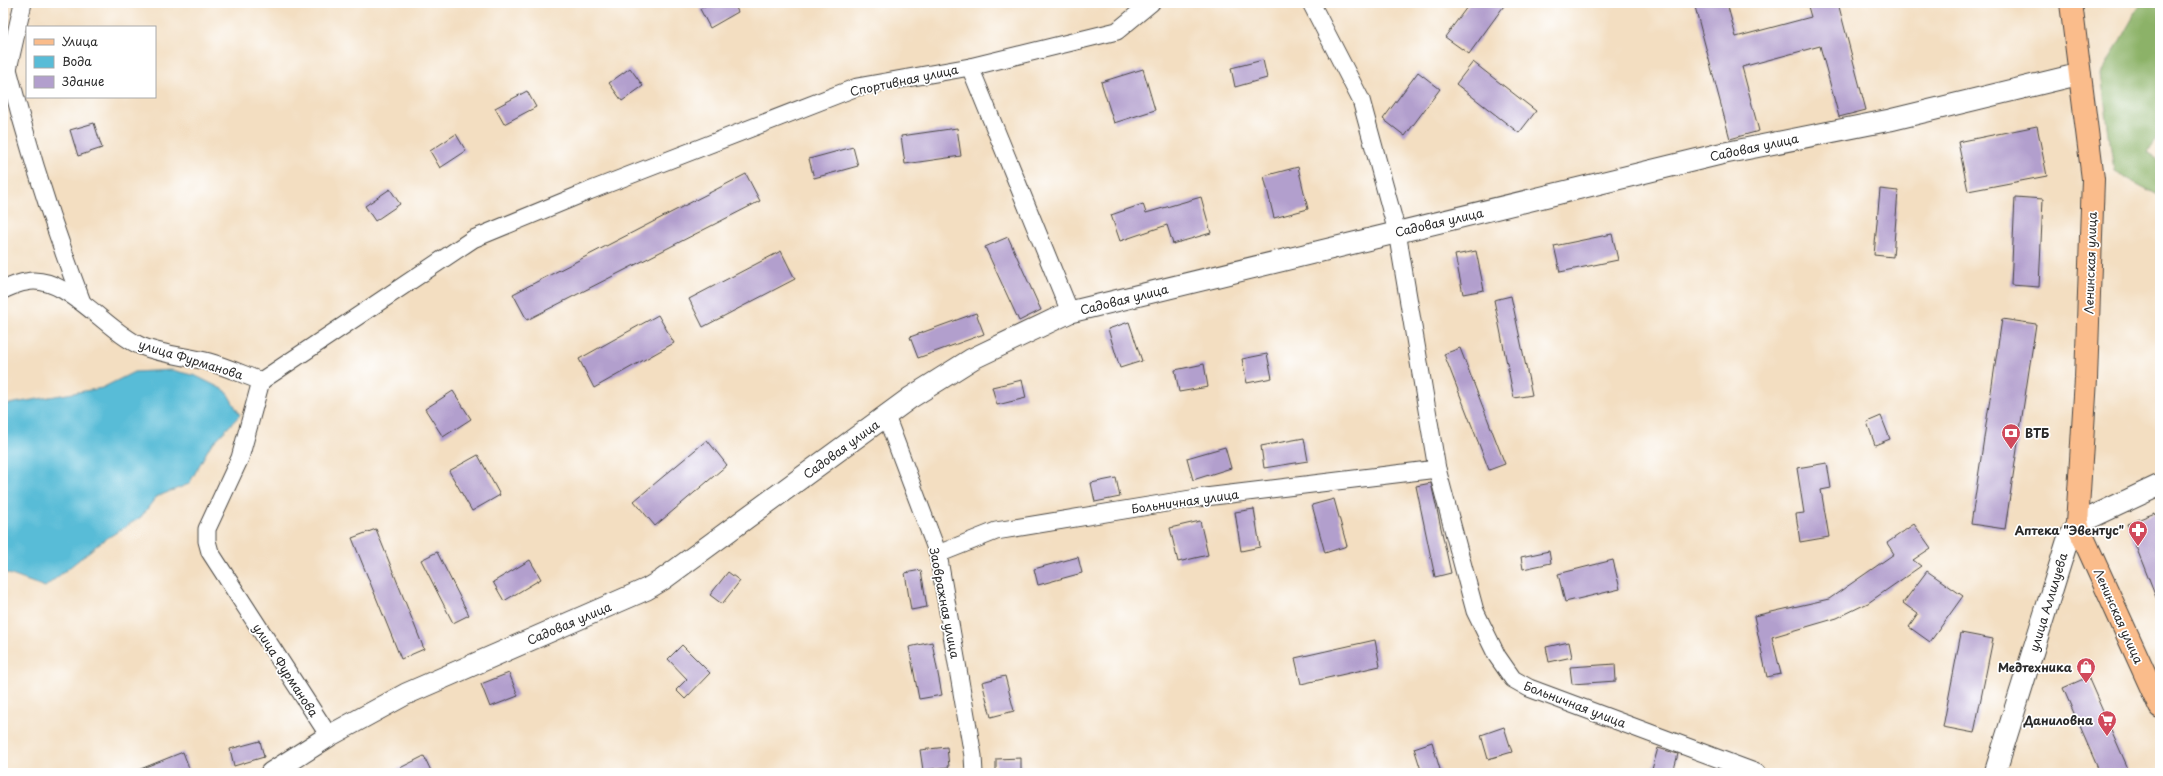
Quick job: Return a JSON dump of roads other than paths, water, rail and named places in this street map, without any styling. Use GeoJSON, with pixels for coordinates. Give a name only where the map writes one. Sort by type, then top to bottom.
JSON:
{"type":"FeatureCollection","features":[{"type":"Feature","properties":{"kind":"main road","name":"Ленинская улица"},"geometry":{"type":"LineString","coordinates":[[2071,3],[2093,179],[2086,379],[2077,524],[2160,708]]}},
{"type":"Feature","properties":{"kind":"street"},"geometry":{"type":"LineString","coordinates":[[23,3],[6,66],[23,128],[56,235],[82,302]]}},
{"type":"Feature","properties":{"kind":"street","name":"Спортивная улица"},"geometry":{"type":"LineString","coordinates":[[261,381],[473,239],[589,191],[857,87],[970,67],[1117,31],[1151,3]]}},
{"type":"Feature","properties":{"kind":"street","name":"Больничная улица"},"geometry":{"type":"LineString","coordinates":[[1311,3],[1361,100],[1397,232],[1437,469],[1475,611],[1497,656],[1513,679],[1529,688],[1757,773]]}},
{"type":"Feature","properties":{"kind":"street"},"geometry":{"type":"LineString","coordinates":[[970,67],[1070,312]]}},
{"type":"Feature","properties":{"kind":"street","name":"Садовая улица"},"geometry":{"type":"LineString","coordinates":[[271,773],[329,736],[406,694],[647,589],[910,398],[972,359],[1070,312],[1720,154],[1890,120],[2080,74]]}},
{"type":"Feature","properties":{"kind":"street","name":"улица Фурманова"},"geometry":{"type":"LineString","coordinates":[[3,290],[26,282],[40,281],[82,302],[118,332],[140,345],[163,353],[210,363],[261,381],[240,458],[211,517],[207,529],[206,542],[210,552],[329,736]]}},
{"type":"Feature","properties":{"kind":"street","name":"Заовражная улица"},"geometry":{"type":"LineString","coordinates":[[886,416],[938,554],[973,756],[974,773]]}},
{"type":"Feature","properties":{"kind":"street","name":"Больничная улица"},"geometry":{"type":"LineString","coordinates":[[938,554],[996,531],[1197,498],[1437,469]]}},
{"type":"Feature","properties":{"kind":"street"},"geometry":{"type":"LineString","coordinates":[[2077,524],[2160,485]]}},
{"type":"Feature","properties":{"kind":"street","name":"улица Аллилуева"},"geometry":{"type":"LineString","coordinates":[[1995,773],[2058,565],[2067,542],[2077,524]]}},
{"type":"Feature","properties":{"kind":"water"},"geometry":{"type":"Polygon","coordinates":[[[172,370],[196,376],[226,391],[240,415],[210,446],[189,484],[156,497],[141,517],[101,542],[45,587],[3,572],[3,405],[102,388],[134,372],[172,370]]]}},
{"type":"Feature","properties":{"kind":"place","name":"ВТБ"},"geometry":{"type":"Point","coordinates":[2011,450]}},
{"type":"Feature","properties":{"kind":"place","name":"Аптека \"Эвентус\""},"geometry":{"type":"Point","coordinates":[2138,547]}},
{"type":"Feature","properties":{"kind":"place","name":"Медтехника"},"geometry":{"type":"Point","coordinates":[2086,684]}},
{"type":"Feature","properties":{"kind":"place","name":"Даниловна"},"geometry":{"type":"Point","coordinates":[2107,737]}}]}
